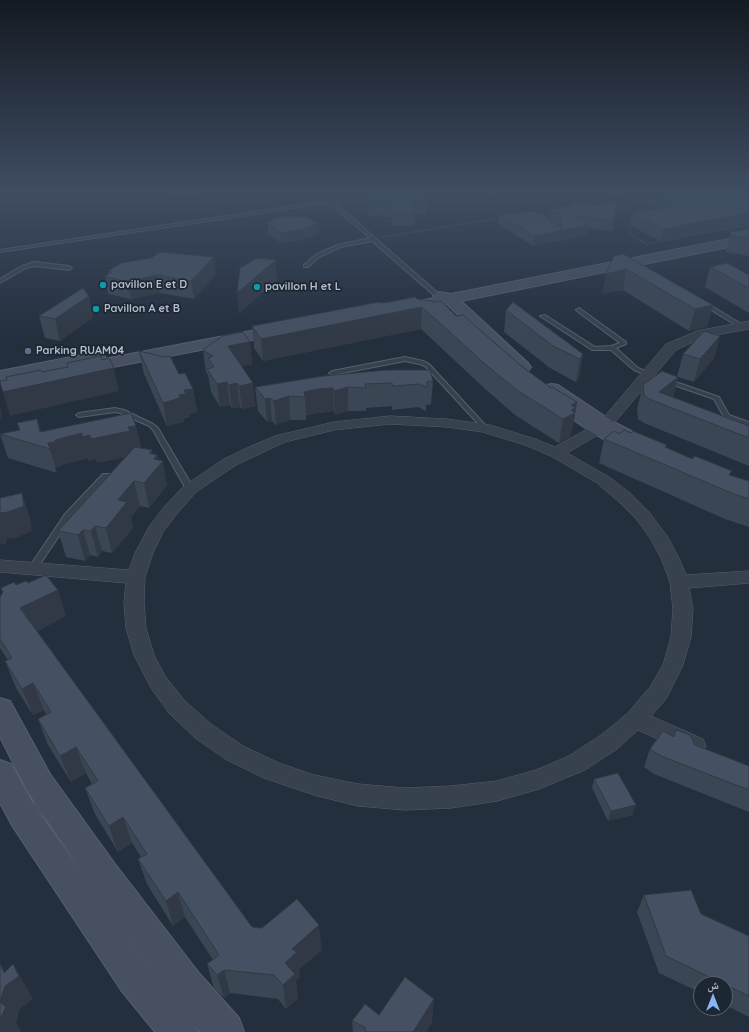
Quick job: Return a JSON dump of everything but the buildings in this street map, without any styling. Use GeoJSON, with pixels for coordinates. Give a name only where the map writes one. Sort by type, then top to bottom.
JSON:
{"type":"FeatureCollection","features":[{"type":"Feature","properties":{"kind":"main road"},"geometry":{"type":"LineString","coordinates":[[442,299],[710,242]]}},
{"type":"Feature","properties":{"kind":"main road"},"geometry":{"type":"LineString","coordinates":[[393,306],[442,299],[733,242]]}},
{"type":"Feature","properties":{"kind":"main road"},"geometry":{"type":"LineString","coordinates":[[442,299],[499,358],[533,383],[602,427]]}},
{"type":"Feature","properties":{"kind":"main road"},"geometry":{"type":"LineString","coordinates":[[442,299],[529,373],[602,427],[636,451],[655,455]]}},
{"type":"Feature","properties":{"kind":"main road"},"geometry":{"type":"LineString","coordinates":[[0,376],[296,324],[0,384]]}},
{"type":"Feature","properties":{"kind":"main road"},"geometry":{"type":"LineString","coordinates":[[0,709],[39,783],[103,875],[186,986],[225,1032]]}},
{"type":"Feature","properties":{"kind":"main road"},"geometry":{"type":"LineString","coordinates":[[0,773],[24,817],[129,971],[179,1032]]}},
{"type":"Feature","properties":{"kind":"street"},"geometry":{"type":"LineString","coordinates":[[556,453],[602,427],[671,347],[686,339],[701,334],[746,326]]}},
{"type":"Feature","properties":{"kind":"street"},"geometry":{"type":"LineString","coordinates":[[390,420],[419,420],[485,428],[530,442],[556,453],[603,480],[624,497],[642,516],[658,536],[670,558],[679,582],[683,609],[681,630],[673,665],[658,693],[636,720],[610,742],[576,763],[539,779],[496,790],[451,797],[405,799],[358,795],[314,785],[272,771],[235,753],[203,732],[177,707],[158,682],[144,655],[136,628],[134,602],[136,577],[144,553],[155,531],[170,511],[190,489],[230,462],[280,439],[334,426],[390,420]]}},
{"type":"Feature","properties":{"kind":"street"},"geometry":{"type":"LineString","coordinates":[[0,566],[136,577]]}},
{"type":"Feature","properties":{"kind":"street"},"geometry":{"type":"LineString","coordinates":[[679,582],[749,577]]}},
{"type":"Feature","properties":{"kind":"street"},"geometry":{"type":"LineString","coordinates":[[636,720],[714,754]]}},
{"type":"Feature","properties":{"kind":"lane"},"geometry":{"type":"LineString","coordinates":[[0,251],[58,242]]}},
{"type":"Feature","properties":{"kind":"lane"},"geometry":{"type":"LineString","coordinates":[[306,266],[317,256],[340,246],[358,242]]}},
{"type":"Feature","properties":{"kind":"lane"},"geometry":{"type":"LineString","coordinates":[[377,242],[442,299]]}},
{"type":"Feature","properties":{"kind":"lane"},"geometry":{"type":"LineString","coordinates":[[0,281],[24,267],[36,264],[69,268]]}},
{"type":"Feature","properties":{"kind":"lane"},"geometry":{"type":"LineString","coordinates":[[698,299],[746,326]]}},
{"type":"Feature","properties":{"kind":"lane"},"geometry":{"type":"LineString","coordinates":[[543,316],[594,349],[612,348],[624,343],[579,310]]}},
{"type":"Feature","properties":{"kind":"lane"},"geometry":{"type":"LineString","coordinates":[[612,348],[636,369],[717,398],[726,416],[749,424]]}},
{"type":"Feature","properties":{"kind":"lane"},"geometry":{"type":"LineString","coordinates":[[332,373],[405,359],[421,362],[427,365],[485,428]]}},
{"type":"Feature","properties":{"kind":"lane"},"geometry":{"type":"LineString","coordinates":[[79,415],[115,410],[122,411],[151,425],[156,429],[190,489]]}},
{"type":"Feature","properties":{"kind":"lane"},"geometry":{"type":"LineString","coordinates":[[33,568],[68,516],[106,476]]}},
{"type":"Feature","properties":{"kind":"path"},"geometry":{"type":"LineString","coordinates":[[643,242],[646,244],[656,242]]}},
{"type":"Feature","properties":{"kind":"place","name":"pavillon E et D"},"geometry":{"type":"Point","coordinates":[103,285]}},
{"type":"Feature","properties":{"kind":"place","name":"pavillon H et L"},"geometry":{"type":"Point","coordinates":[257,287]}},
{"type":"Feature","properties":{"kind":"place","name":"Pavillon A et B"},"geometry":{"type":"Point","coordinates":[96,309]}},
{"type":"Feature","properties":{"kind":"place","name":"Parking RUAM04"},"geometry":{"type":"Point","coordinates":[28,351]}}]}
